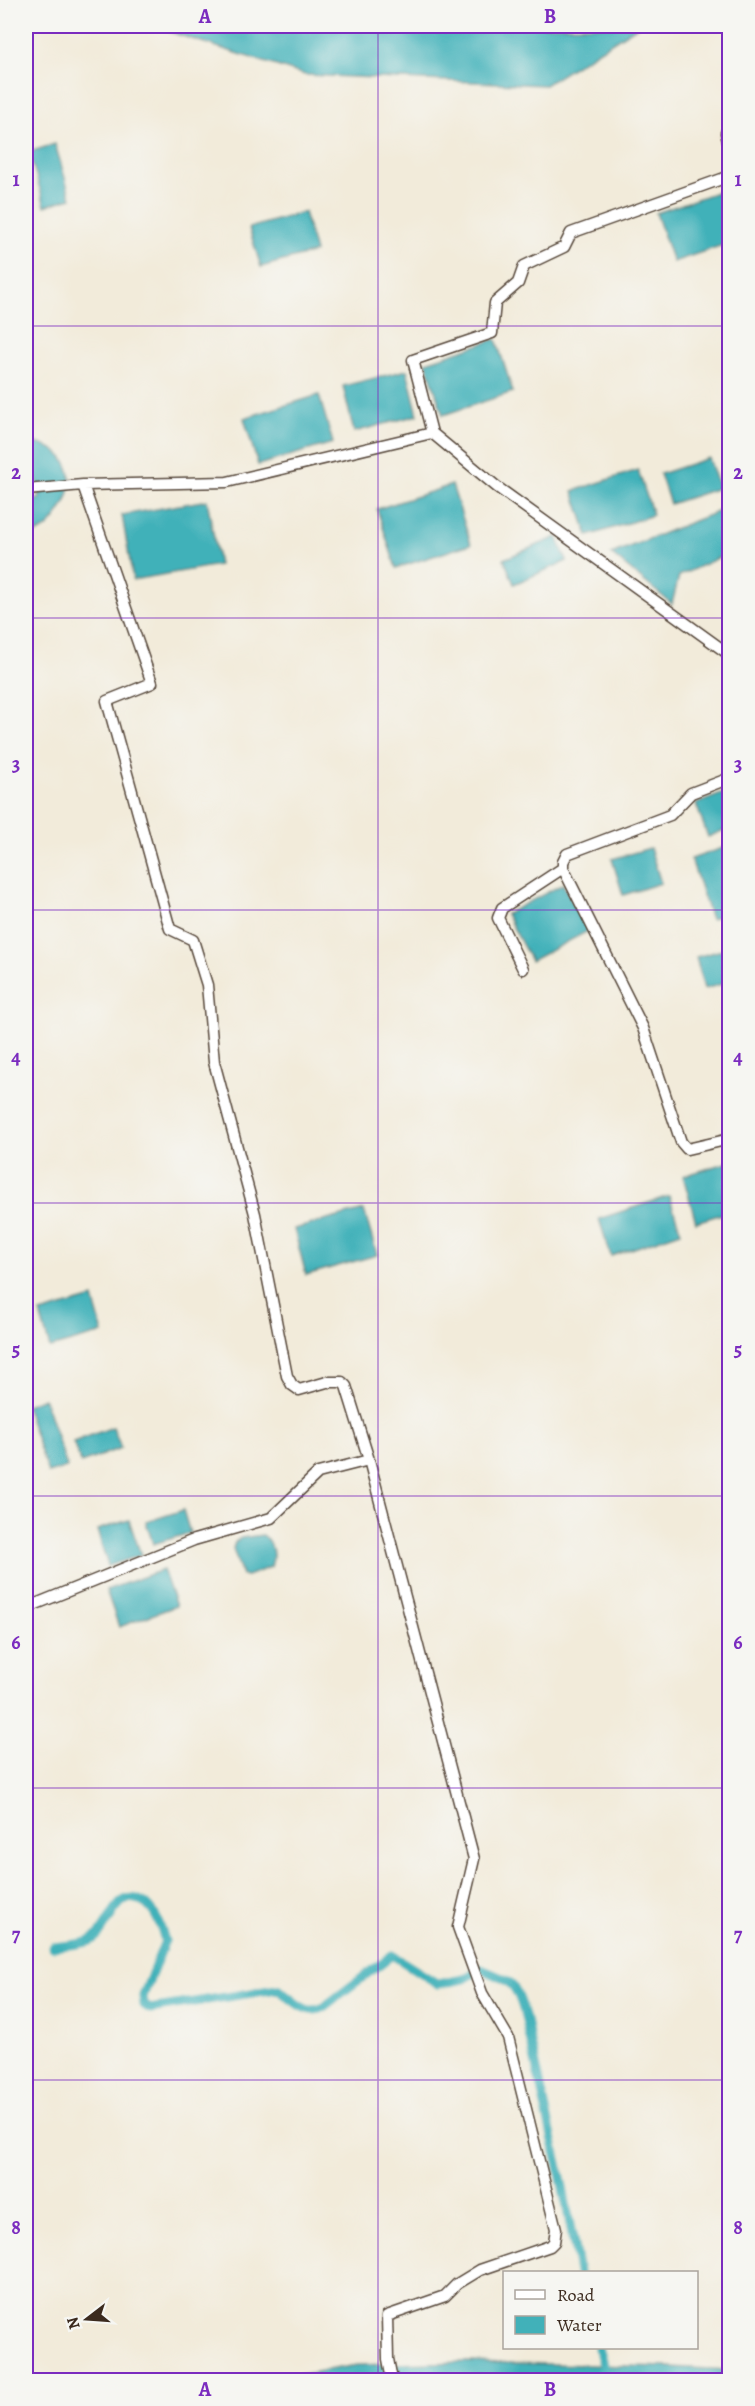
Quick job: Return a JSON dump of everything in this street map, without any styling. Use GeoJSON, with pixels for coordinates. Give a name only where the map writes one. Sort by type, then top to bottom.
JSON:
{"type":"FeatureCollection","features":[{"type":"Feature","properties":{"kind":"street"},"geometry":{"type":"LineString","coordinates":[[729,124],[726,134],[729,150]]}},
{"type":"Feature","properties":{"kind":"street"},"geometry":{"type":"LineString","coordinates":[[729,176],[571,232],[564,247],[524,266],[518,283],[495,303],[492,333],[413,360],[432,433],[497,487],[729,655]]}},
{"type":"Feature","properties":{"kind":"street"},"geometry":{"type":"LineString","coordinates":[[26,490],[83,485],[227,482],[432,433]]}},
{"type":"Feature","properties":{"kind":"street"},"geometry":{"type":"LineString","coordinates":[[83,485],[152,683],[107,701],[170,929],[193,940],[207,985],[214,1062],[255,1214],[287,1376],[292,1385],[299,1390],[327,1382],[342,1382],[346,1386],[369,1460],[474,1859],[458,1927],[482,1993],[508,2037],[555,2220],[554,2242],[550,2246],[480,2270],[457,2284],[446,2296],[387,2316],[388,2359],[392,2380]]}},
{"type":"Feature","properties":{"kind":"street"},"geometry":{"type":"LineString","coordinates":[[729,778],[691,793],[670,815],[567,854],[563,862],[563,868],[643,1028],[681,1142],[687,1149],[729,1139]]}},
{"type":"Feature","properties":{"kind":"street"},"geometry":{"type":"LineString","coordinates":[[523,969],[498,918],[502,908],[563,868]]}},
{"type":"Feature","properties":{"kind":"street"},"geometry":{"type":"LineString","coordinates":[[26,1608],[194,1540],[271,1518],[318,1473],[369,1460]]}},
{"type":"Feature","properties":{"kind":"water"},"geometry":{"type":"Polygon","coordinates":[[[151,26],[638,26],[545,85],[305,75],[151,26]]]}},
{"type":"Feature","properties":{"kind":"water"},"geometry":{"type":"Polygon","coordinates":[[[55,144],[71,198],[45,206],[29,152],[55,144]]]}},
{"type":"Feature","properties":{"kind":"water"},"geometry":{"type":"Polygon","coordinates":[[[728,188],[729,243],[673,262],[656,213],[728,188]]]}},
{"type":"Feature","properties":{"kind":"water"},"geometry":{"type":"Polygon","coordinates":[[[304,212],[315,252],[261,267],[249,228],[304,212]]]}},
{"type":"Feature","properties":{"kind":"water"},"geometry":{"type":"Polygon","coordinates":[[[496,339],[513,392],[443,415],[426,362],[496,339]]]}},
{"type":"Feature","properties":{"kind":"water"},"geometry":{"type":"Polygon","coordinates":[[[407,370],[418,415],[354,432],[343,386],[407,370]]]}},
{"type":"Feature","properties":{"kind":"water"},"geometry":{"type":"Polygon","coordinates":[[[319,395],[333,443],[258,465],[244,418],[319,395]]]}},
{"type":"Feature","properties":{"kind":"water"},"geometry":{"type":"Polygon","coordinates":[[[26,442],[52,449],[61,456],[70,476],[70,488],[59,513],[45,529],[31,534],[26,534],[26,505],[40,498],[35,476],[26,469],[26,442]]]}},
{"type":"Feature","properties":{"kind":"water"},"geometry":{"type":"Polygon","coordinates":[[[709,458],[719,488],[670,504],[660,474],[709,458]]]}},
{"type":"Feature","properties":{"kind":"water"},"geometry":{"type":"Polygon","coordinates":[[[638,470],[653,515],[588,536],[573,491],[638,470]]]}},
{"type":"Feature","properties":{"kind":"water"},"geometry":{"type":"Polygon","coordinates":[[[452,485],[471,544],[396,568],[377,509],[452,485]]]}},
{"type":"Feature","properties":{"kind":"water"},"geometry":{"type":"Polygon","coordinates":[[[207,500],[219,565],[133,580],[122,515],[207,500]]]}},
{"type":"Feature","properties":{"kind":"water"},"geometry":{"type":"Polygon","coordinates":[[[727,508],[729,553],[679,576],[672,604],[611,554],[727,508]]]}},
{"type":"Feature","properties":{"kind":"water"},"geometry":{"type":"Polygon","coordinates":[[[557,537],[567,561],[514,584],[504,559],[557,537]]]}},
{"type":"Feature","properties":{"kind":"water"},"geometry":{"type":"Polygon","coordinates":[[[729,791],[729,828],[708,837],[696,804],[729,791]]]}},
{"type":"Feature","properties":{"kind":"water"},"geometry":{"type":"Polygon","coordinates":[[[729,846],[729,913],[711,919],[691,859],[729,846]]]}},
{"type":"Feature","properties":{"kind":"water"},"geometry":{"type":"Polygon","coordinates":[[[650,848],[661,883],[623,895],[612,859],[650,848]]]}},
{"type":"Feature","properties":{"kind":"water"},"geometry":{"type":"Polygon","coordinates":[[[563,884],[588,931],[531,961],[506,914],[563,884]]]}},
{"type":"Feature","properties":{"kind":"water"},"geometry":{"type":"Polygon","coordinates":[[[729,948],[729,982],[704,989],[696,957],[729,948]]]}},
{"type":"Feature","properties":{"kind":"water"},"geometry":{"type":"Polygon","coordinates":[[[729,1162],[729,1212],[696,1222],[683,1176],[729,1162]]]}},
{"type":"Feature","properties":{"kind":"water"},"geometry":{"type":"Polygon","coordinates":[[[669,1196],[681,1232],[611,1256],[599,1219],[669,1196]]]}},
{"type":"Feature","properties":{"kind":"water"},"geometry":{"type":"Polygon","coordinates":[[[364,1210],[377,1255],[306,1275],[294,1229],[364,1210]]]}},
{"type":"Feature","properties":{"kind":"water"},"geometry":{"type":"Polygon","coordinates":[[[93,1298],[103,1333],[50,1348],[40,1313],[93,1298]]]}},
{"type":"Feature","properties":{"kind":"water"},"geometry":{"type":"Polygon","coordinates":[[[44,1398],[67,1467],[48,1473],[26,1408],[26,1405],[44,1398]]]}},
{"type":"Feature","properties":{"kind":"water"},"geometry":{"type":"Polygon","coordinates":[[[113,1427],[121,1448],[81,1463],[73,1442],[113,1427]]]}},
{"type":"Feature","properties":{"kind":"water"},"geometry":{"type":"Polygon","coordinates":[[[183,1510],[190,1533],[153,1544],[146,1522],[183,1510]]]}},
{"type":"Feature","properties":{"kind":"water"},"geometry":{"type":"Polygon","coordinates":[[[129,1520],[141,1555],[108,1566],[97,1530],[129,1520]]]}},
{"type":"Feature","properties":{"kind":"water"},"geometry":{"type":"Polygon","coordinates":[[[262,1535],[272,1549],[271,1567],[247,1576],[242,1575],[233,1549],[235,1542],[241,1538],[262,1535]]]}},
{"type":"Feature","properties":{"kind":"water"},"geometry":{"type":"Polygon","coordinates":[[[163,1570],[176,1606],[119,1627],[106,1590],[163,1570]]]}},
{"type":"Feature","properties":{"kind":"water"},"geometry":{"type":"Polygon","coordinates":[[[467,2362],[730,2370],[729,2380],[268,2380],[357,2365],[467,2362]]]}},
{"type":"Feature","properties":{"kind":"waterway"},"geometry":{"type":"LineString","coordinates":[[53,1947],[90,1941],[103,1929],[119,1904],[133,1898],[143,1902],[154,1914],[165,1941],[143,1996],[144,2005],[150,2009],[277,1989],[306,2009],[318,2009],[392,1955],[438,1984],[464,1979],[481,1969],[500,1977],[511,1985],[519,1996],[525,2016],[561,2177],[579,2271]]}},
{"type":"Feature","properties":{"kind":"waterway"},"geometry":{"type":"LineString","coordinates":[[598,2349],[607,2377]]}}]}
